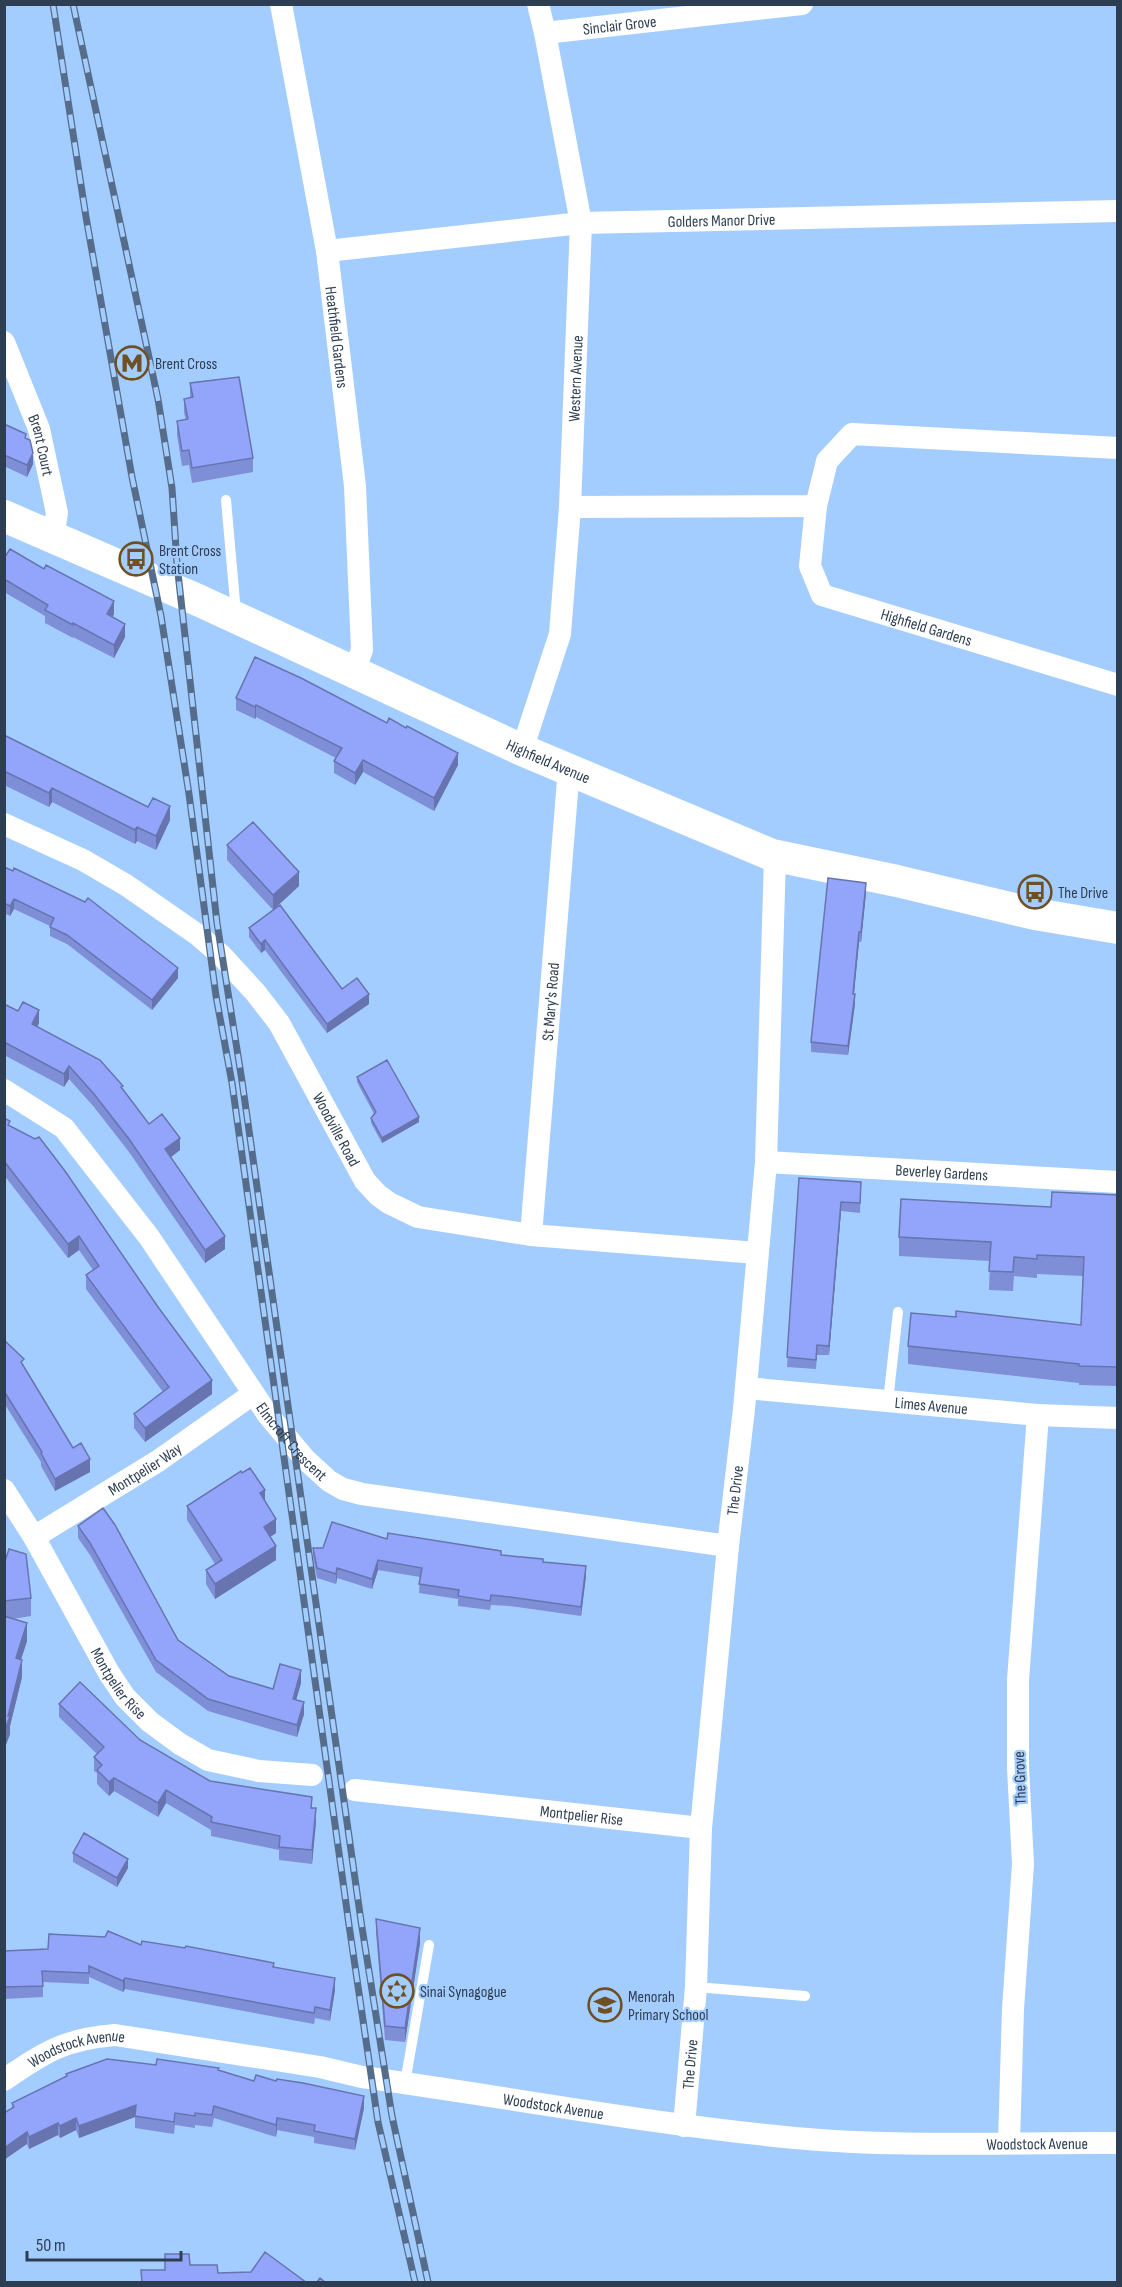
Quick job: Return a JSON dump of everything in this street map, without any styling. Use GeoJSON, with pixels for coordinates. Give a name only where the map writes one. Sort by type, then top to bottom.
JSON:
{"type":"FeatureCollection","features":[{"type":"Feature","properties":{"kind":"street","name":"Heathfield Gardens"},"geometry":{"type":"LineString","coordinates":[[281,4],[327,251],[355,486],[362,650],[354,671]]}},
{"type":"Feature","properties":{"kind":"street","name":"Western Avenue"},"geometry":{"type":"LineString","coordinates":[[522,750],[560,634],[570,507],[581,224],[538,4]]}},
{"type":"Feature","properties":{"kind":"street","name":"Sinclair Grove"},"geometry":{"type":"LineString","coordinates":[[545,33],[802,4]]}},
{"type":"Feature","properties":{"kind":"street","name":"Golders Manor Drive"},"geometry":{"type":"LineString","coordinates":[[327,251],[581,224],[1118,211]]}},
{"type":"Feature","properties":{"kind":"street","name":"Brent Court"},"geometry":{"type":"LineString","coordinates":[[6,350],[39,429],[57,513],[53,538]]}},
{"type":"Feature","properties":{"kind":"street","name":"Highfield Gardens"},"geometry":{"type":"LineString","coordinates":[[1118,448],[852,434],[827,461],[816,506],[810,566],[822,595],[1118,685]]}},
{"type":"Feature","properties":{"kind":"street"},"geometry":{"type":"LineString","coordinates":[[570,507],[816,506]]}},
{"type":"Feature","properties":{"kind":"street","name":"Highfield Avenue"},"geometry":{"type":"LineString","coordinates":[[4,516],[354,671],[522,750],[775,856],[897,881],[1035,914],[1118,928]]}},
{"type":"Feature","properties":{"kind":"street","name":"St Mary's Road"},"geometry":{"type":"LineString","coordinates":[[531,1235],[569,768]]}},
{"type":"Feature","properties":{"kind":"street","name":"Woodville Road"},"geometry":{"type":"LineString","coordinates":[[4,824],[83,860],[126,885],[198,935],[226,960],[279,1023],[365,1181],[378,1195],[404,1212],[531,1235],[757,1253]]}},
{"type":"Feature","properties":{"kind":"street","name":"The Drive"},"geometry":{"type":"LineString","coordinates":[[684,2126],[696,1987],[701,1828],[728,1546],[746,1389],[766,1162],[775,856]]}},
{"type":"Feature","properties":{"kind":"street","name":"Elmcroft Crescent"},"geometry":{"type":"LineString","coordinates":[[4,1089],[64,1128],[149,1237],[253,1394],[304,1459],[329,1481],[343,1489],[362,1494],[728,1546]]}},
{"type":"Feature","properties":{"kind":"street","name":"Beverley Gardens"},"geometry":{"type":"LineString","coordinates":[[766,1162],[1118,1182]]}},
{"type":"Feature","properties":{"kind":"street","name":"Limes Avenue"},"geometry":{"type":"LineString","coordinates":[[746,1389],[1038,1415],[1118,1418]]}},
{"type":"Feature","properties":{"kind":"street","name":"Montpelier Way"},"geometry":{"type":"LineString","coordinates":[[34,1537],[158,1461],[253,1394]]}},
{"type":"Feature","properties":{"kind":"street","name":"The Grove"},"geometry":{"type":"LineString","coordinates":[[1009,2142],[1013,2009],[1023,1864],[1018,1768],[1018,1680],[1038,1415]]}},
{"type":"Feature","properties":{"kind":"street","name":"Montpelier Rise"},"geometry":{"type":"LineString","coordinates":[[6,1496],[34,1537],[109,1674],[125,1697],[150,1722],[180,1744],[208,1760],[259,1771],[312,1775]]}},
{"type":"Feature","properties":{"kind":"street","name":"Montpelier Rise"},"geometry":{"type":"LineString","coordinates":[[355,1790],[701,1828]]}},
{"type":"Feature","properties":{"kind":"street","name":"Woodstock Avenue"},"geometry":{"type":"LineString","coordinates":[[4,2080],[39,2056],[62,2045],[85,2037],[115,2034],[320,2067],[362,2077],[684,2126],[797,2138],[882,2143],[1118,2143]]}},
{"type":"Feature","properties":{"kind":"lane"},"geometry":{"type":"LineString","coordinates":[[226,500],[236,618]]}},
{"type":"Feature","properties":{"kind":"lane"},"geometry":{"type":"LineString","coordinates":[[888,1401],[898,1312]]}},
{"type":"Feature","properties":{"kind":"lane"},"geometry":{"type":"LineString","coordinates":[[399,2082],[429,1945]]}},
{"type":"Feature","properties":{"kind":"lane"},"geometry":{"type":"LineString","coordinates":[[696,1987],[805,1996]]}},
{"type":"Feature","properties":{"kind":"building"},"geometry":{"type":"Polygon","coordinates":[[[239,377],[253,458],[192,468],[189,450],[182,451],[177,421],[188,419],[184,399],[193,397],[190,383],[239,377]]]}},
{"type":"Feature","properties":{"kind":"building"},"geometry":{"type":"Polygon","coordinates":[[[4,424],[26,434],[25,438],[30,440],[33,453],[27,465],[4,455],[4,424]]]}},
{"type":"Feature","properties":{"kind":"building"},"geometry":{"type":"Polygon","coordinates":[[[10,549],[44,569],[46,565],[114,601],[107,614],[125,624],[114,645],[45,610],[48,605],[4,579],[4,558],[10,549]]]}},
{"type":"Feature","properties":{"kind":"building"},"geometry":{"type":"Polygon","coordinates":[[[255,657],[387,723],[389,718],[458,753],[434,798],[363,760],[355,773],[334,761],[342,748],[256,705],[255,707],[236,698],[255,657]]]}},
{"type":"Feature","properties":{"kind":"building"},"geometry":{"type":"Polygon","coordinates":[[[4,735],[148,807],[153,798],[170,806],[156,836],[137,827],[135,830],[52,788],[49,793],[4,771],[4,735]]]}},
{"type":"Feature","properties":{"kind":"building"},"geometry":{"type":"Polygon","coordinates":[[[253,822],[299,872],[273,895],[227,845],[253,822]]]}},
{"type":"Feature","properties":{"kind":"building"},"geometry":{"type":"Polygon","coordinates":[[[4,867],[13,871],[14,868],[85,902],[88,898],[178,968],[152,1000],[67,935],[50,927],[54,918],[14,899],[10,906],[4,903],[4,867]]]}},
{"type":"Feature","properties":{"kind":"building"},"geometry":{"type":"Polygon","coordinates":[[[828,878],[866,883],[848,1046],[811,1042],[828,878]]]}},
{"type":"Feature","properties":{"kind":"building"},"geometry":{"type":"Polygon","coordinates":[[[280,905],[342,989],[357,978],[369,994],[327,1024],[265,940],[261,944],[249,928],[280,905]]]}},
{"type":"Feature","properties":{"kind":"building"},"geometry":{"type":"Polygon","coordinates":[[[23,1002],[39,1010],[32,1024],[100,1060],[123,1086],[121,1087],[149,1124],[162,1114],[180,1138],[165,1149],[225,1236],[205,1250],[129,1139],[69,1066],[64,1074],[4,1042],[4,1004],[18,1011],[23,1002]]]}},
{"type":"Feature","properties":{"kind":"building"},"geometry":{"type":"Polygon","coordinates":[[[387,1060],[419,1117],[382,1138],[371,1118],[376,1112],[357,1077],[387,1060]]]}},
{"type":"Feature","properties":{"kind":"building"},"geometry":{"type":"Polygon","coordinates":[[[4,1118],[10,1121],[8,1125],[35,1139],[39,1137],[212,1380],[145,1428],[134,1414],[169,1387],[86,1275],[99,1266],[79,1236],[68,1244],[4,1161],[4,1118]]]}},
{"type":"Feature","properties":{"kind":"building"},"geometry":{"type":"Polygon","coordinates":[[[799,1178],[861,1182],[860,1203],[841,1202],[829,1346],[817,1345],[816,1360],[787,1357],[799,1178]]]}},
{"type":"Feature","properties":{"kind":"building"},"geometry":{"type":"Polygon","coordinates":[[[1052,1192],[1118,1195],[1118,1367],[1079,1366],[1079,1364],[908,1346],[911,1313],[956,1317],[956,1311],[1081,1325],[1084,1257],[1037,1255],[1037,1259],[1014,1257],[1013,1272],[989,1271],[991,1242],[899,1237],[901,1199],[1051,1207],[1052,1192]]]}},
{"type":"Feature","properties":{"kind":"building"},"geometry":{"type":"Polygon","coordinates":[[[4,1340],[24,1359],[21,1362],[73,1448],[81,1443],[90,1459],[55,1479],[42,1452],[4,1391],[4,1340]]]}},
{"type":"Feature","properties":{"kind":"building"},"geometry":{"type":"Polygon","coordinates":[[[250,1468],[265,1490],[260,1493],[276,1519],[264,1527],[276,1546],[215,1584],[206,1570],[222,1560],[187,1506],[241,1471],[242,1473],[250,1468]]]}},
{"type":"Feature","properties":{"kind":"building"},"geometry":{"type":"Polygon","coordinates":[[[103,1508],[115,1525],[178,1640],[229,1676],[273,1689],[280,1664],[301,1670],[293,1699],[304,1702],[297,1725],[208,1699],[156,1660],[90,1543],[78,1526],[103,1508]]]}},
{"type":"Feature","properties":{"kind":"building"},"geometry":{"type":"Polygon","coordinates":[[[332,1522],[387,1539],[388,1533],[501,1551],[501,1555],[543,1559],[543,1562],[586,1566],[581,1607],[491,1595],[490,1601],[458,1596],[459,1590],[419,1584],[422,1568],[378,1560],[372,1579],[337,1568],[336,1574],[317,1568],[313,1548],[323,1548],[332,1522]]]}},
{"type":"Feature","properties":{"kind":"building"},"geometry":{"type":"Polygon","coordinates":[[[9,1549],[26,1554],[31,1598],[4,1601],[4,1564],[9,1549]]]}},
{"type":"Feature","properties":{"kind":"building"},"geometry":{"type":"Polygon","coordinates":[[[4,1616],[27,1623],[16,1658],[22,1660],[8,1716],[10,1716],[4,1732],[4,1616]]]}},
{"type":"Feature","properties":{"kind":"building"},"geometry":{"type":"Polygon","coordinates":[[[80,1682],[140,1740],[210,1781],[312,1797],[311,1808],[316,1808],[312,1850],[279,1847],[280,1836],[211,1822],[212,1817],[166,1790],[158,1803],[114,1778],[109,1782],[97,1770],[102,1765],[94,1757],[104,1747],[59,1704],[80,1682]]]}},
{"type":"Feature","properties":{"kind":"building"},"geometry":{"type":"Polygon","coordinates":[[[84,1833],[128,1859],[117,1878],[73,1853],[84,1833]]]}},
{"type":"Feature","properties":{"kind":"building","name":"Sinai Synagogue"},"geometry":{"type":"Polygon","coordinates":[[[376,1919],[420,1928],[405,2028],[385,2026],[376,1919]]]}},
{"type":"Feature","properties":{"kind":"building"},"geometry":{"type":"Polygon","coordinates":[[[108,1931],[141,1945],[142,1941],[185,1948],[186,1946],[274,1963],[273,1967],[335,1978],[330,2010],[315,2007],[314,2013],[125,1978],[123,1981],[89,1966],[89,1973],[42,1971],[43,1986],[4,1987],[4,1951],[48,1949],[49,1934],[105,1937],[108,1931]]]}},
{"type":"Feature","properties":{"kind":"building"},"geometry":{"type":"Polygon","coordinates":[[[107,2059],[156,2065],[157,2059],[219,2068],[218,2070],[254,2081],[256,2075],[276,2081],[277,2079],[303,2083],[364,2096],[355,2139],[314,2131],[315,2125],[277,2118],[276,2125],[214,2106],[212,2115],[195,2113],[195,2116],[175,2113],[174,2122],[135,2116],[136,2105],[79,2126],[76,2118],[60,2126],[58,2123],[29,2137],[27,2132],[4,2148],[4,2113],[14,2107],[12,2103],[67,2076],[66,2074],[107,2059]]]}},
{"type":"Feature","properties":{"kind":"building"},"geometry":{"type":"Polygon","coordinates":[[[265,2252],[307,2283],[142,2283],[141,2270],[165,2270],[165,2254],[189,2254],[190,2265],[217,2265],[218,2273],[251,2272],[265,2252]]]}},
{"type":"Feature","properties":{"kind":"building"},"geometry":{"type":"Polygon","coordinates":[[[320,2278],[326,2283],[316,2283],[320,2278]]]}},
{"type":"Feature","properties":{"kind":"railway"},"geometry":{"type":"LineString","coordinates":[[53,4],[86,217],[132,477],[161,616],[189,794],[216,996],[232,1083],[378,2122],[415,2282]]}},
{"type":"Feature","properties":{"kind":"railway"},"geometry":{"type":"LineString","coordinates":[[73,4],[158,399],[172,488],[177,564],[217,923],[242,1081],[361,1921],[392,2116],[428,2282]]}},
{"type":"Feature","properties":{"kind":"place","name":"Brent Cross"},"geometry":{"type":"Point","coordinates":[132,363]}},
{"type":"Feature","properties":{"kind":"place","name":"Brent Cross Station"},"geometry":{"type":"Point","coordinates":[136,559]}},
{"type":"Feature","properties":{"kind":"place","name":"The Drive"},"geometry":{"type":"Point","coordinates":[1035,892]}},
{"type":"Feature","properties":{"kind":"place","name":"Sinai Synagogue"},"geometry":{"type":"Point","coordinates":[397,1991]}},
{"type":"Feature","properties":{"kind":"place","name":"Menorah Primary School"},"geometry":{"type":"Point","coordinates":[605,2005]}}]}
